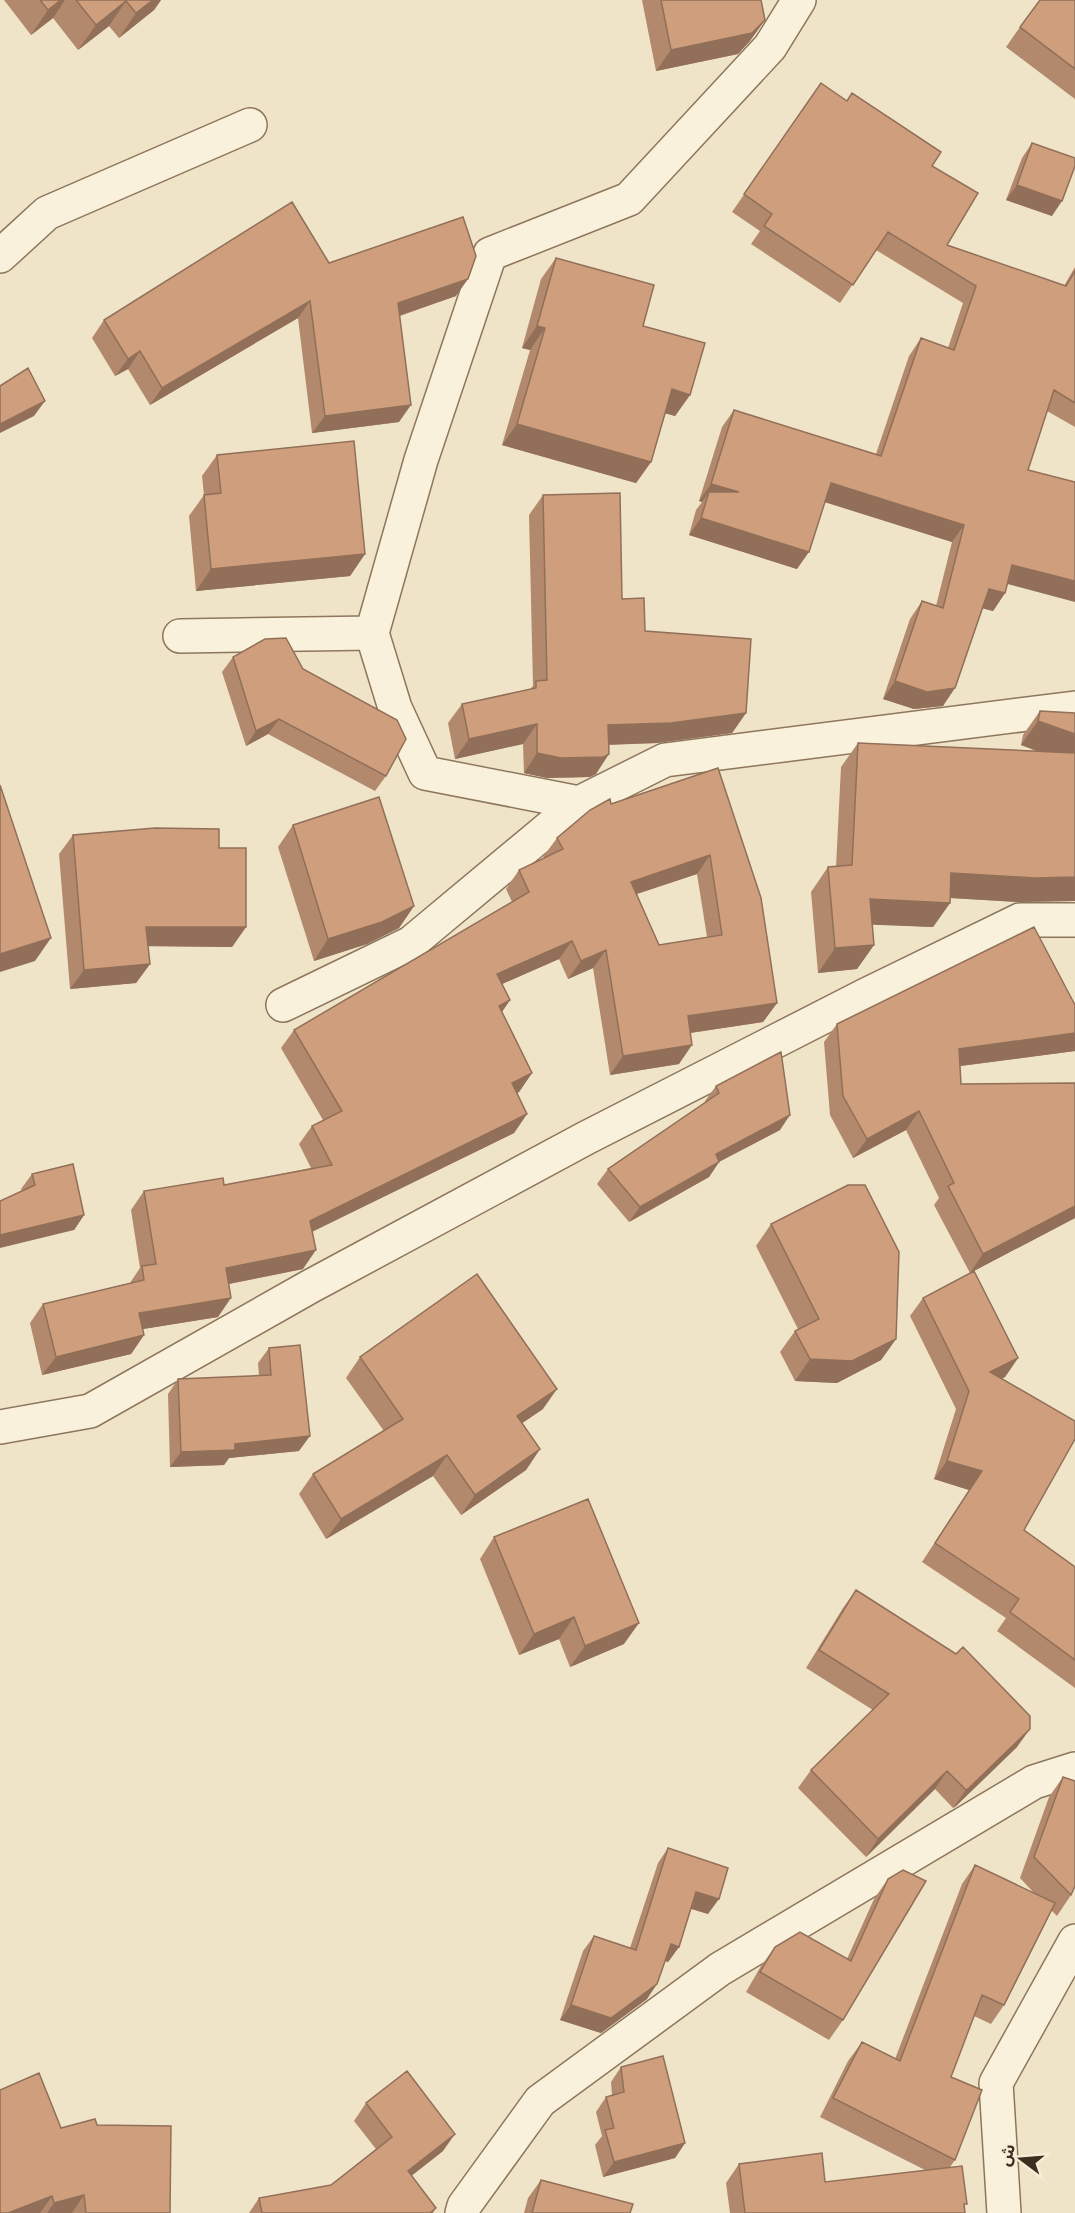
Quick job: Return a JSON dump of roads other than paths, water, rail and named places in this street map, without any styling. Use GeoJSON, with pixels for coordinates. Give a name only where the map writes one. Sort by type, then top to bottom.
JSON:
{"type":"FeatureCollection","features":[{"type":"Feature","properties":{"kind":"street"},"geometry":{"type":"LineString","coordinates":[[579,803],[425,773],[395,708],[372,633],[421,460],[490,254],[629,198],[770,47],[799,0]]}},
{"type":"Feature","properties":{"kind":"street"},"geometry":{"type":"LineString","coordinates":[[0,256],[47,213],[250,125]]}},
{"type":"Feature","properties":{"kind":"street"},"geometry":{"type":"LineString","coordinates":[[180,636],[372,633]]}},
{"type":"Feature","properties":{"kind":"street"},"geometry":{"type":"LineString","coordinates":[[283,1005],[411,943],[579,803],[665,760],[1075,708]]}},
{"type":"Feature","properties":{"kind":"street"},"geometry":{"type":"LineString","coordinates":[[0,1426],[90,1411],[311,1286],[586,1138],[876,990],[1020,920],[1075,920]]}},
{"type":"Feature","properties":{"kind":"street"},"geometry":{"type":"LineString","coordinates":[[462,2213],[464,2206],[540,2101],[720,1969],[1034,1782],[1075,1768]]}},
{"type":"Feature","properties":{"kind":"street"},"geometry":{"type":"LineString","coordinates":[[1004,2213],[996,2082],[1075,1941]]}}]}
